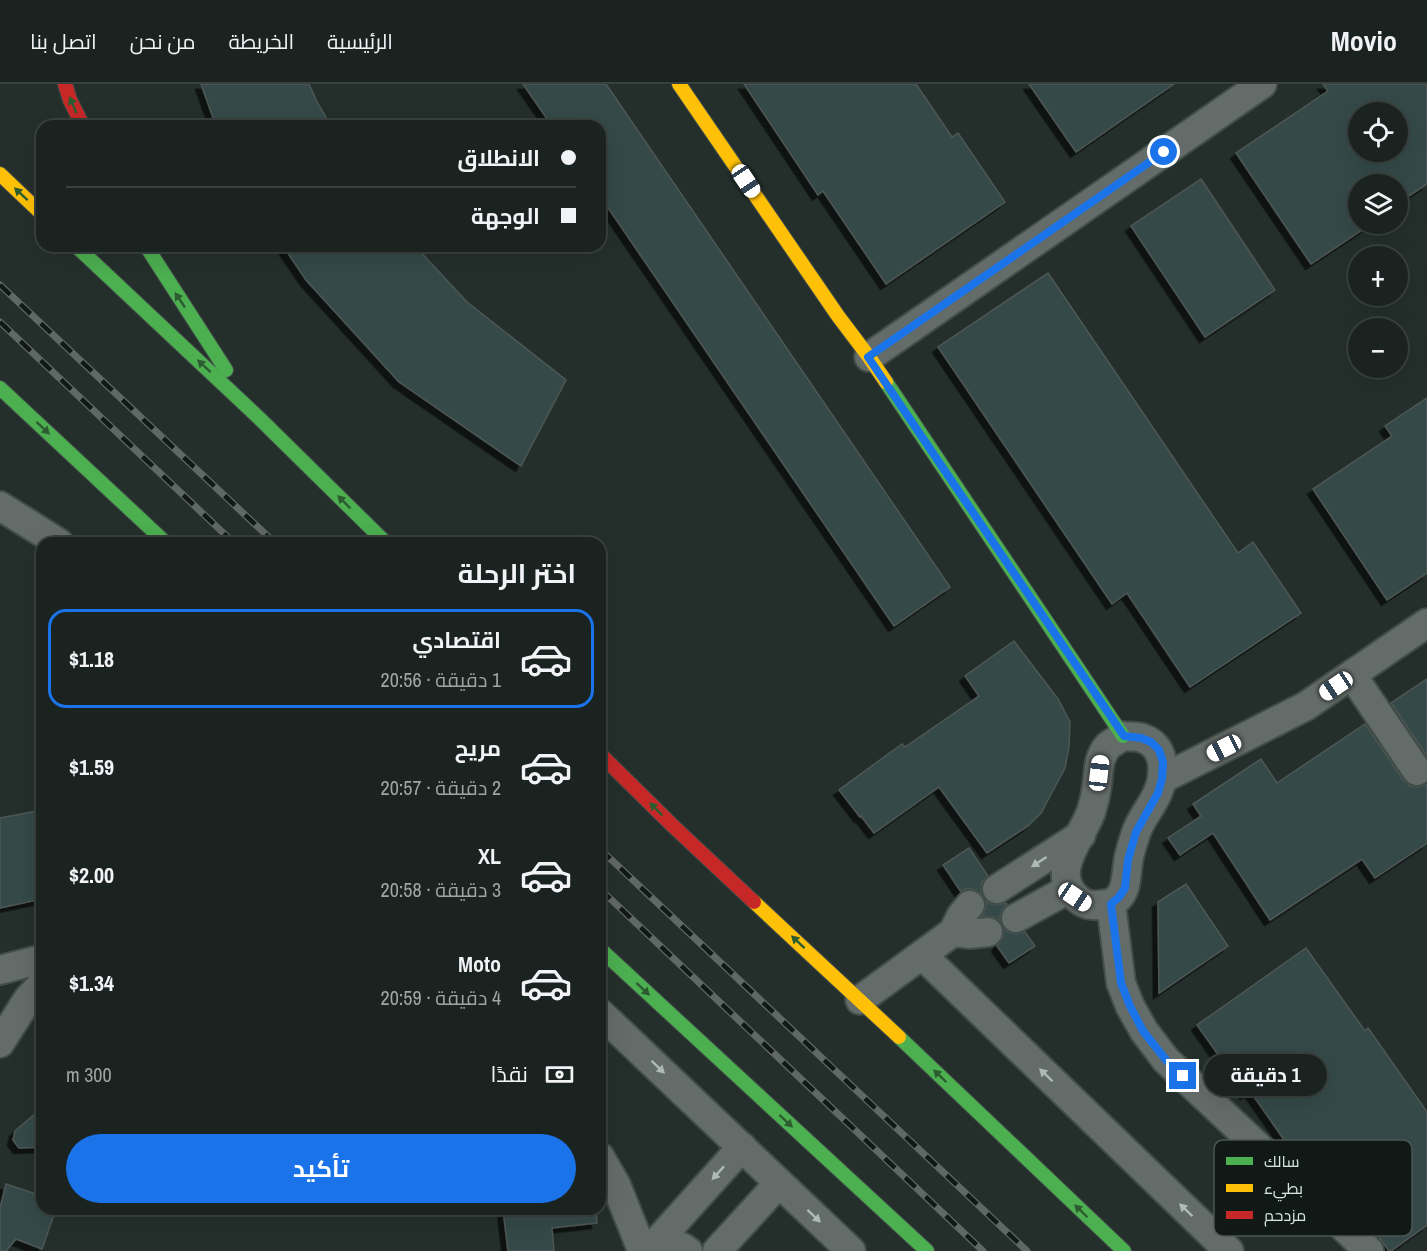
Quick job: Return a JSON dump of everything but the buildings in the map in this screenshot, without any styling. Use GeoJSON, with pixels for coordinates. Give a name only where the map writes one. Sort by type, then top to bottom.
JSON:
{"type":"FeatureCollection","features":[{"type":"Feature","properties":{"kind":"main road"},"geometry":{"type":"LineString","coordinates":[[65,84],[80,120]]}},
{"type":"Feature","properties":{"kind":"main road"},"geometry":{"type":"LineString","coordinates":[[679,84],[868,357],[1124,736]]}},
{"type":"Feature","properties":{"kind":"main road"},"geometry":{"type":"LineString","coordinates":[[0,174],[36,208]]}},
{"type":"Feature","properties":{"kind":"main road"},"geometry":{"type":"LineString","coordinates":[[82,252],[259,418],[380,537]]}},
{"type":"Feature","properties":{"kind":"main road"},"geometry":{"type":"LineString","coordinates":[[150,252],[259,418]]}},
{"type":"Feature","properties":{"kind":"main road"},"geometry":{"type":"LineString","coordinates":[[0,388],[160,537]]}},
{"type":"Feature","properties":{"kind":"main road"},"geometry":{"type":"LineString","coordinates":[[0,396],[14,402]]}},
{"type":"Feature","properties":{"kind":"main road"},"geometry":{"type":"LineString","coordinates":[[606,760],[673,826],[1124,1251]]}},
{"type":"Feature","properties":{"kind":"main road"},"geometry":{"type":"LineString","coordinates":[[606,955],[927,1251]]}},
{"type":"Feature","properties":{"kind":"street"},"geometry":{"type":"LineString","coordinates":[[868,357],[1262,84]]}},
{"type":"Feature","properties":{"kind":"street"},"geometry":{"type":"LineString","coordinates":[[0,506],[49,537]]}},
{"type":"Feature","properties":{"kind":"street"},"geometry":{"type":"LineString","coordinates":[[1162,779],[1306,706],[1427,623]]}},
{"type":"Feature","properties":{"kind":"street"},"geometry":{"type":"LineString","coordinates":[[1352,675],[1417,771]]}},
{"type":"Feature","properties":{"kind":"street"},"geometry":{"type":"LineString","coordinates":[[1124,736],[1151,742],[1159,750],[1163,762],[1162,779],[1158,793],[1136,832],[1128,860],[1125,888],[1111,904],[1085,904],[1069,889],[1065,872],[1070,854],[1091,812],[1100,760],[1108,745],[1124,736]]}},
{"type":"Feature","properties":{"kind":"street"},"geometry":{"type":"LineString","coordinates":[[997,889],[1081,836]]}},
{"type":"Feature","properties":{"kind":"street"},"geometry":{"type":"LineString","coordinates":[[1016,918],[1069,889]]}},
{"type":"Feature","properties":{"kind":"street"},"geometry":{"type":"LineString","coordinates":[[1111,904],[1121,983],[1143,1031],[1166,1060],[1251,1140]]}},
{"type":"Feature","properties":{"kind":"street"},"geometry":{"type":"LineString","coordinates":[[860,1000],[953,932],[970,905]]}},
{"type":"Feature","properties":{"kind":"street"},"geometry":{"type":"LineString","coordinates":[[953,932],[970,934],[988,932]]}},
{"type":"Feature","properties":{"kind":"street"},"geometry":{"type":"LineString","coordinates":[[922,955],[1228,1251]]}},
{"type":"Feature","properties":{"kind":"street"},"geometry":{"type":"LineString","coordinates":[[0,970],[36,961]]}},
{"type":"Feature","properties":{"kind":"street"},"geometry":{"type":"LineString","coordinates":[[0,1042],[36,990]]}},
{"type":"Feature","properties":{"kind":"street"},"geometry":{"type":"LineString","coordinates":[[606,1019],[851,1251]]}},
{"type":"Feature","properties":{"kind":"street"},"geometry":{"type":"LineString","coordinates":[[646,1248],[742,1147]]}},
{"type":"Feature","properties":{"kind":"street"},"geometry":{"type":"LineString","coordinates":[[606,1168],[646,1248]]}},
{"type":"Feature","properties":{"kind":"street"},"geometry":{"type":"LineString","coordinates":[[717,1251],[779,1183]]}},
{"type":"Feature","properties":{"kind":"street"},"geometry":{"type":"LineString","coordinates":[[1352,1236],[1368,1251]]}},
{"type":"Feature","properties":{"kind":"street"},"geometry":{"type":"LineString","coordinates":[[646,1248],[664,1242],[674,1243],[688,1251]]}},
{"type":"Feature","properties":{"kind":"railway"},"geometry":{"type":"LineString","coordinates":[[0,285],[269,537]]}},
{"type":"Feature","properties":{"kind":"railway"},"geometry":{"type":"LineString","coordinates":[[0,322],[228,537]]}},
{"type":"Feature","properties":{"kind":"railway"},"geometry":{"type":"LineString","coordinates":[[606,855],[1027,1251]]}},
{"type":"Feature","properties":{"kind":"railway"},"geometry":{"type":"LineString","coordinates":[[606,895],[983,1251]]}},
{"type":"Feature","properties":{"kind":"traffic: fast"},"geometry":{"type":"LineString","coordinates":[[82,252],[259,418],[380,537]]}},
{"type":"Feature","properties":{"kind":"traffic: fast"},"geometry":{"type":"LineString","coordinates":[[150,252],[226,370]]}},
{"type":"Feature","properties":{"kind":"traffic: fast"},"geometry":{"type":"LineString","coordinates":[[886,382],[1123,736]]}},
{"type":"Feature","properties":{"kind":"traffic: fast"},"geometry":{"type":"LineString","coordinates":[[0,388],[160,537]]}},
{"type":"Feature","properties":{"kind":"traffic: fast"},"geometry":{"type":"LineString","coordinates":[[606,955],[927,1251]]}},
{"type":"Feature","properties":{"kind":"traffic: fast"},"geometry":{"type":"LineString","coordinates":[[899,1037],[1124,1251]]}},
{"type":"Feature","properties":{"kind":"traffic: slow"},"geometry":{"type":"LineString","coordinates":[[679,84],[886,382]]}},
{"type":"Feature","properties":{"kind":"traffic: slow"},"geometry":{"type":"LineString","coordinates":[[0,174],[36,208]]}},
{"type":"Feature","properties":{"kind":"traffic: slow"},"geometry":{"type":"LineString","coordinates":[[754,902],[899,1037]]}},
{"type":"Feature","properties":{"kind":"traffic: jam"},"geometry":{"type":"LineString","coordinates":[[65,84],[80,120]]}},
{"type":"Feature","properties":{"kind":"traffic: jam"},"geometry":{"type":"LineString","coordinates":[[606,760],[754,902]]}},
{"type":"Feature","properties":{"kind":"route"},"geometry":{"type":"LineString","coordinates":[[1164,152],[868,357],[1124,736],[1141,738],[1151,742],[1159,750],[1163,762],[1158,793],[1136,832],[1128,860],[1125,888],[1111,904],[1121,983],[1130,1006],[1143,1031],[1166,1060],[1183,1076]]}}]}
